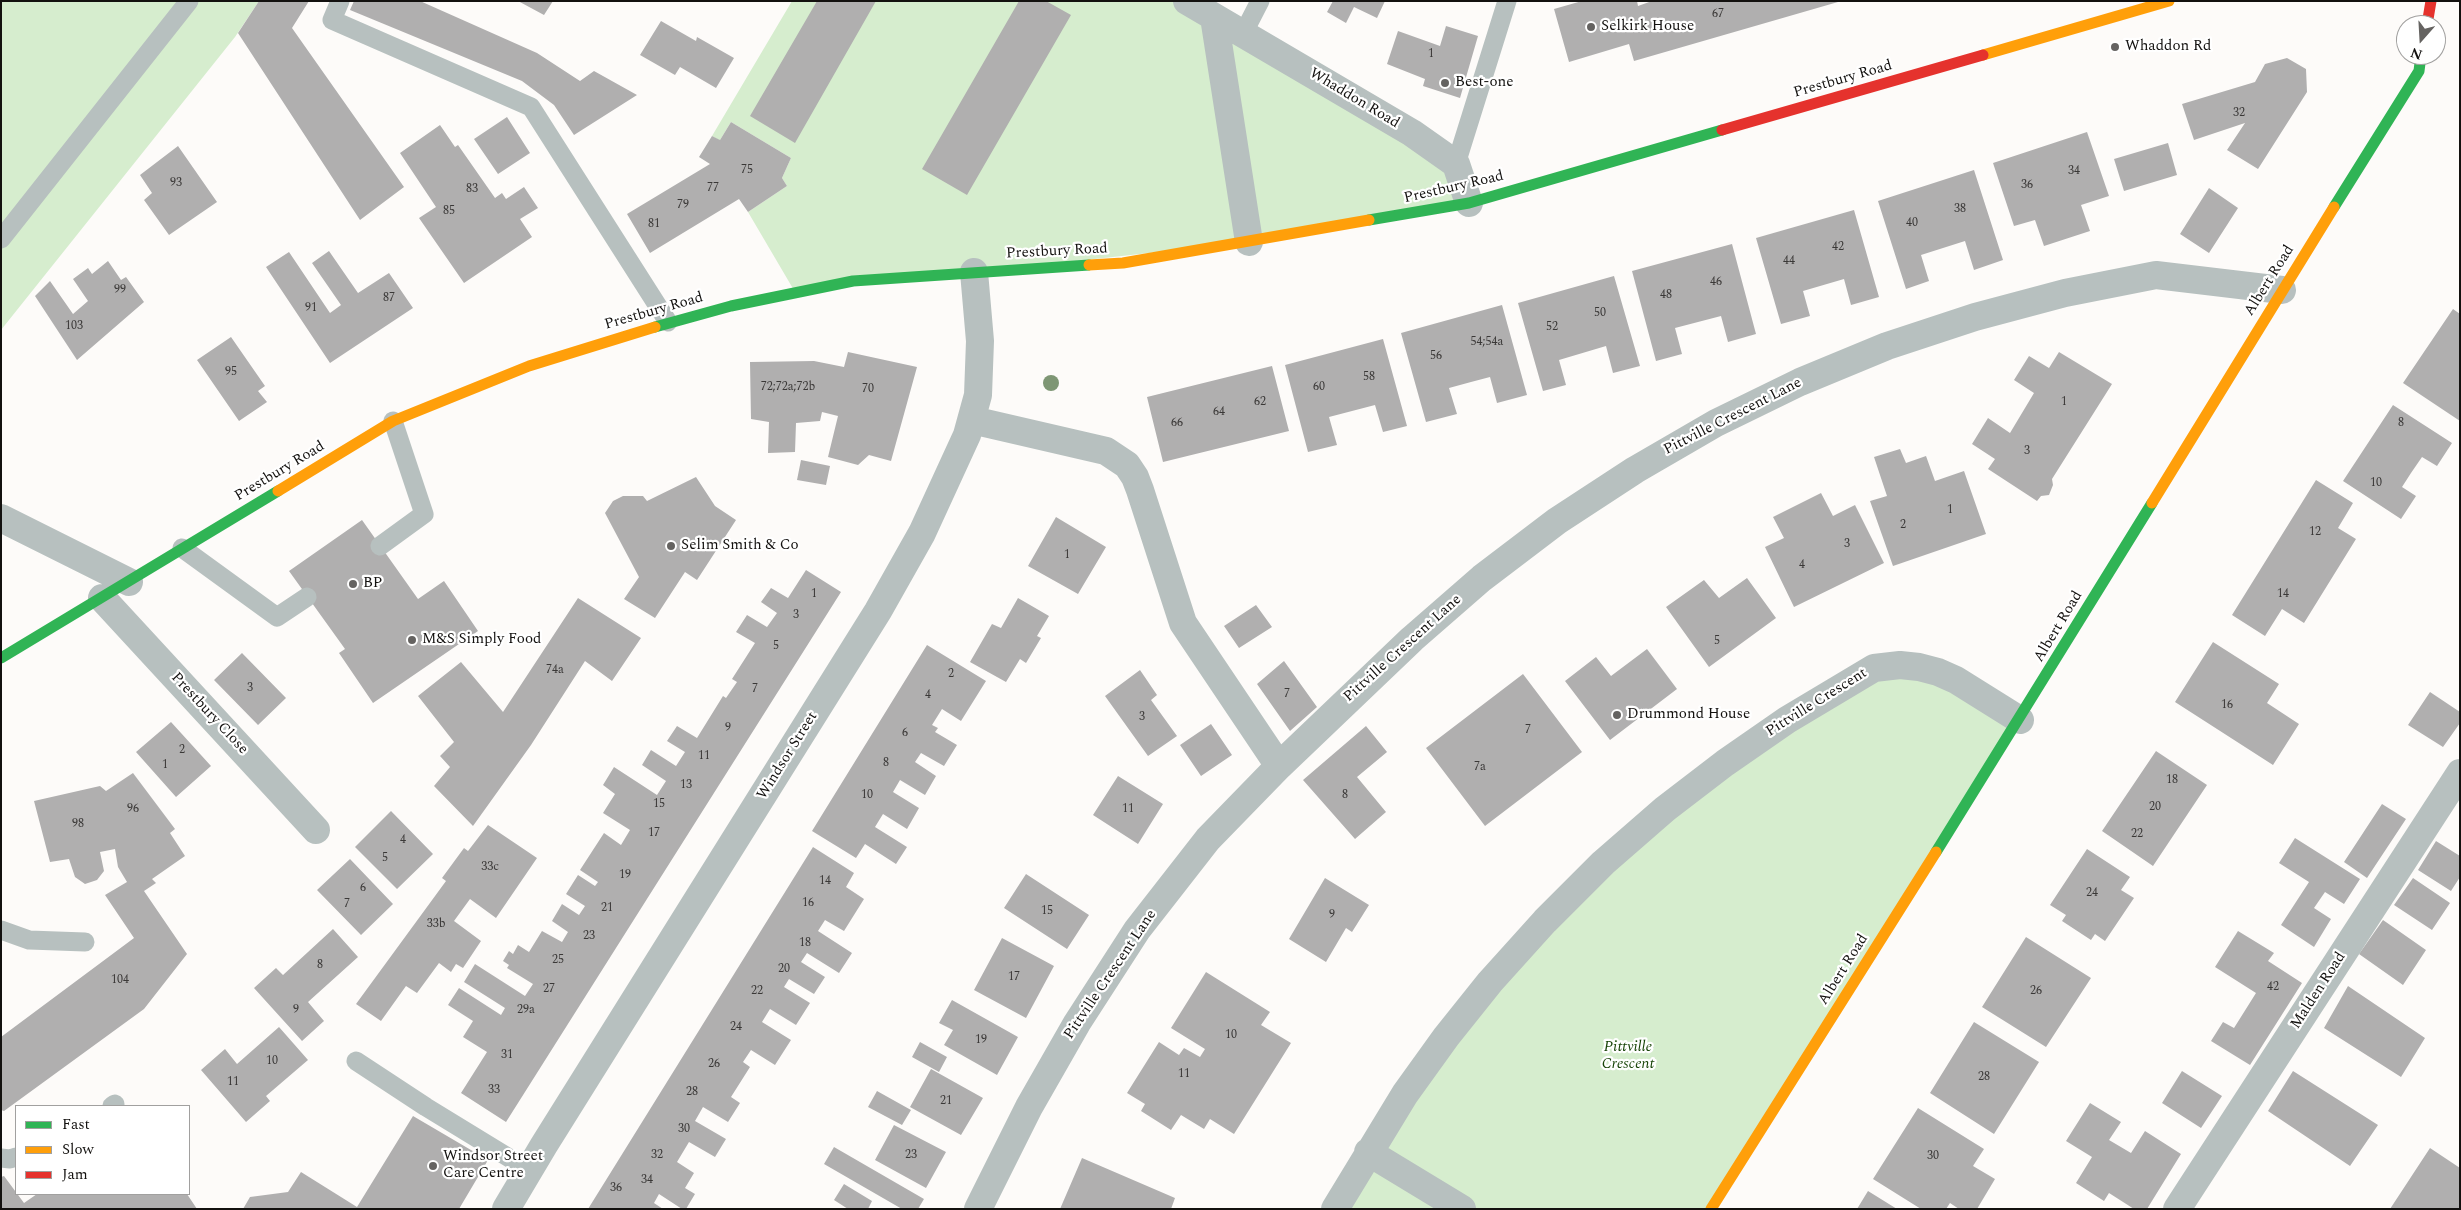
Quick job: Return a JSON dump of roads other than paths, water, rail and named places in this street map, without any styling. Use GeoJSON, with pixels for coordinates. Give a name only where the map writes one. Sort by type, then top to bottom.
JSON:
{"type":"FeatureCollection","features":[{"type":"Feature","properties":{"kind":"main road","name":"Prestbury Road"},"geometry":{"type":"LineString","coordinates":[[1,658],[393,421],[529,366],[668,322],[732,306],[853,281],[1123,263],[1469,203],[2169,1]]}},
{"type":"Feature","properties":{"kind":"main road"},"geometry":{"type":"LineString","coordinates":[[2429,15],[2431,1]]}},
{"type":"Feature","properties":{"kind":"main road","name":"Albert Road"},"geometry":{"type":"LineString","coordinates":[[1711,1209],[2020,720],[2282,290],[2419,71],[2420,65]]}},
{"type":"Feature","properties":{"kind":"street","name":"Whaddon Road"},"geometry":{"type":"LineString","coordinates":[[1188,1],[1412,133],[1456,164]]}},
{"type":"Feature","properties":{"kind":"street"},"geometry":{"type":"LineString","coordinates":[[1214,17],[1249,242]]}},
{"type":"Feature","properties":{"kind":"street"},"geometry":{"type":"LineString","coordinates":[[1456,164],[1469,203]]}},
{"type":"Feature","properties":{"kind":"street","name":"Windsor Street"},"geometry":{"type":"LineString","coordinates":[[506,1209],[878,611],[922,533],[972,420],[978,395],[980,341],[974,272]]}},
{"type":"Feature","properties":{"kind":"street","name":"Pittville Crescent Lane"},"geometry":{"type":"LineString","coordinates":[[978,1209],[1029,1107],[1077,1023],[1138,930],[1208,839],[1279,766],[1412,639],[1482,578],[1557,521],[1635,470],[1700,432],[1800,382],[1887,346],[1975,317],[2065,293],[2156,275],[2282,290]]}},
{"type":"Feature","properties":{"kind":"street"},"geometry":{"type":"LineString","coordinates":[[972,420],[1100,449],[1117,457],[1127,465],[1135,477],[1140,490],[1183,623],[1279,766]]}},
{"type":"Feature","properties":{"kind":"street"},"geometry":{"type":"LineString","coordinates":[[1,518],[129,582]]}},
{"type":"Feature","properties":{"kind":"street","name":"Prestbury Close"},"geometry":{"type":"LineString","coordinates":[[102,598],[316,830]]}},
{"type":"Feature","properties":{"kind":"street","name":"Pittville Crescent"},"geometry":{"type":"LineString","coordinates":[[1335,1209],[1405,1094],[1446,1037],[1490,982],[1544,921],[1604,863],[1665,809],[1725,763],[1787,720],[1874,668],[1900,665],[1938,672],[1956,680],[2020,720]]}},
{"type":"Feature","properties":{"kind":"street","name":"Malden Road"},"geometry":{"type":"LineString","coordinates":[[2177,1209],[2460,773]]}},
{"type":"Feature","properties":{"kind":"street"},"geometry":{"type":"LineString","coordinates":[[1368,1152],[1462,1209]]}},
{"type":"Feature","properties":{"kind":"lane"},"geometry":{"type":"LineString","coordinates":[[1,239],[189,1]]}},
{"type":"Feature","properties":{"kind":"lane"},"geometry":{"type":"LineString","coordinates":[[340,1],[332,20],[531,107],[668,322]]}},
{"type":"Feature","properties":{"kind":"lane"},"geometry":{"type":"LineString","coordinates":[[1243,34],[1260,1]]}},
{"type":"Feature","properties":{"kind":"lane"},"geometry":{"type":"LineString","coordinates":[[1456,164],[1507,1]]}},
{"type":"Feature","properties":{"kind":"lane"},"geometry":{"type":"LineString","coordinates":[[380,546],[424,514],[393,421]]}},
{"type":"Feature","properties":{"kind":"lane"},"geometry":{"type":"LineString","coordinates":[[182,548],[277,617],[307,597]]}},
{"type":"Feature","properties":{"kind":"lane"},"geometry":{"type":"LineString","coordinates":[[1,930],[29,940],[84,942]]}},
{"type":"Feature","properties":{"kind":"lane"},"geometry":{"type":"LineString","coordinates":[[356,1061],[426,1107],[529,1170]]}},
{"type":"Feature","properties":{"kind":"lane"},"geometry":{"type":"LineString","coordinates":[[1,1158],[15,1157]]}},
{"type":"Feature","properties":{"kind":"place","name":"Selkirk House"},"geometry":{"type":"Point","coordinates":[1591,27]}},
{"type":"Feature","properties":{"kind":"place","name":"Whaddon Rd"},"geometry":{"type":"Point","coordinates":[2115,47]}},
{"type":"Feature","properties":{"kind":"place","name":"Best-one"},"geometry":{"type":"Point","coordinates":[1445,83]}},
{"type":"Feature","properties":{"kind":"place","name":"Selim Smith & Co"},"geometry":{"type":"Point","coordinates":[671,546]}},
{"type":"Feature","properties":{"kind":"place","name":"BP"},"geometry":{"type":"Point","coordinates":[353,584]}},
{"type":"Feature","properties":{"kind":"place","name":"M&S Simply Food"},"geometry":{"type":"Point","coordinates":[412,640]}},
{"type":"Feature","properties":{"kind":"place","name":"Drummond House"},"geometry":{"type":"Point","coordinates":[1617,715]}},
{"type":"Feature","properties":{"kind":"place","name":"Windsor Street Care Centre"},"geometry":{"type":"Point","coordinates":[433,1166]}}]}
